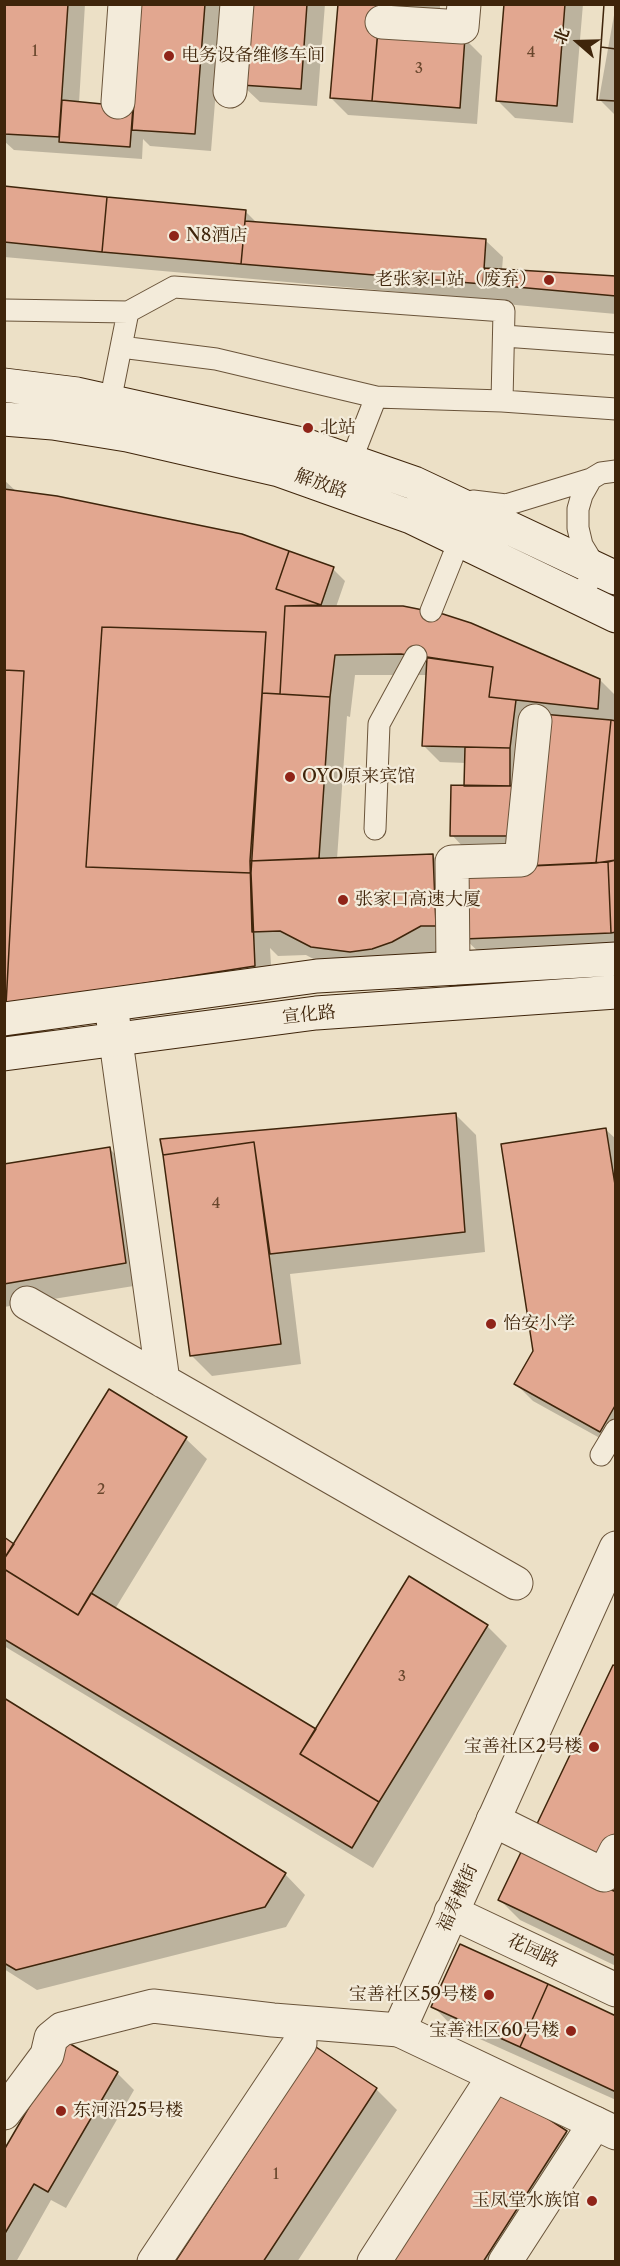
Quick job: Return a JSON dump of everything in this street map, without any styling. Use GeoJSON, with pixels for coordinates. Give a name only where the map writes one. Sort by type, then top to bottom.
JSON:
{"type":"FeatureCollection","features":[{"type":"Feature","properties":{"kind":"street"},"geometry":{"type":"LineString","coordinates":[[118,102],[125,4]]}},
{"type":"Feature","properties":{"kind":"street"},"geometry":{"type":"LineString","coordinates":[[230,91],[237,4]]}},
{"type":"Feature","properties":{"kind":"street"},"geometry":{"type":"LineString","coordinates":[[382,22],[462,27],[464,4]]}},
{"type":"Feature","properties":{"kind":"street","name":"解放路"},"geometry":{"type":"LineString","coordinates":[[4,385],[107,416],[302,444],[345,476],[432,509],[466,525],[606,573]]}},
{"type":"Feature","properties":{"kind":"street","name":"解放路"},"geometry":{"type":"LineString","coordinates":[[4,419],[53,423],[107,416]]}},
{"type":"Feature","properties":{"kind":"street","name":"解放路"},"geometry":{"type":"LineString","coordinates":[[466,525],[580,598],[615,616]]}},
{"type":"Feature","properties":{"kind":"street"},"geometry":{"type":"LineString","coordinates":[[453,968],[452,862],[521,860],[535,721]]}},
{"type":"Feature","properties":{"kind":"street","name":"宣化路"},"geometry":{"type":"LineString","coordinates":[[4,1019],[317,976],[615,959]]}},
{"type":"Feature","properties":{"kind":"street"},"geometry":{"type":"LineString","coordinates":[[395,972],[398,1008]]}},
{"type":"Feature","properties":{"kind":"street","name":"宣化路"},"geometry":{"type":"LineString","coordinates":[[4,1054],[316,1013],[615,992]]}},
{"type":"Feature","properties":{"kind":"street"},"geometry":{"type":"LineString","coordinates":[[111,1005],[163,1381]]}},
{"type":"Feature","properties":{"kind":"street"},"geometry":{"type":"LineString","coordinates":[[27,1304],[516,1583]]}},
{"type":"Feature","properties":{"kind":"street","name":"福寿横街"},"geometry":{"type":"LineString","coordinates":[[399,2030],[615,1548]]}},
{"type":"Feature","properties":{"kind":"street"},"geometry":{"type":"LineString","coordinates":[[493,1820],[604,1875],[615,1851]]}},
{"type":"Feature","properties":{"kind":"street","name":"花园路"},"geometry":{"type":"LineString","coordinates":[[451,1912],[615,1990]]}},
{"type":"Feature","properties":{"kind":"street"},"geometry":{"type":"LineString","coordinates":[[4,2113],[48,2055],[51,2038],[62,2029],[153,2006],[273,2020],[399,2030],[605,2128],[505,2262]]}},
{"type":"Feature","properties":{"kind":"street"},"geometry":{"type":"LineString","coordinates":[[154,2262],[300,2043]]}},
{"type":"Feature","properties":{"kind":"street"},"geometry":{"type":"LineString","coordinates":[[374,2262],[494,2076]]}},
{"type":"Feature","properties":{"kind":"lane"},"geometry":{"type":"LineString","coordinates":[[4,310],[128,312],[174,287],[504,311],[502,401]]}},
{"type":"Feature","properties":{"kind":"lane"},"geometry":{"type":"LineString","coordinates":[[107,416],[128,312]]}},
{"type":"Feature","properties":{"kind":"lane"},"geometry":{"type":"LineString","coordinates":[[504,336],[615,344]]}},
{"type":"Feature","properties":{"kind":"lane"},"geometry":{"type":"LineString","coordinates":[[121,347],[216,359],[376,397],[502,401],[615,409]]}},
{"type":"Feature","properties":{"kind":"lane"},"geometry":{"type":"LineString","coordinates":[[345,476],[376,397]]}},
{"type":"Feature","properties":{"kind":"lane"},"geometry":{"type":"LineString","coordinates":[[432,509],[506,505],[591,479],[601,473],[615,471]]}},
{"type":"Feature","properties":{"kind":"lane"},"geometry":{"type":"LineString","coordinates":[[580,598],[606,573],[582,545],[578,528],[578,508],[591,479]]}},
{"type":"Feature","properties":{"kind":"lane"},"geometry":{"type":"LineString","coordinates":[[431,611],[466,525]]}},
{"type":"Feature","properties":{"kind":"lane"},"geometry":{"type":"LineString","coordinates":[[375,829],[379,724],[416,656]]}},
{"type":"Feature","properties":{"kind":"lane"},"geometry":{"type":"LineString","coordinates":[[601,1455],[615,1430]]}},
{"type":"Feature","properties":{"kind":"building"},"geometry":{"type":"Polygon","coordinates":[[[4,4],[68,4],[59,137],[4,134],[4,4]]]}},
{"type":"Feature","properties":{"kind":"building","name":"电务设备维修车间"},"geometry":{"type":"Polygon","coordinates":[[[141,4],[205,4],[195,134],[132,130],[141,4]]]}},
{"type":"Feature","properties":{"kind":"building"},"geometry":{"type":"Polygon","coordinates":[[[247,4],[307,4],[301,89],[241,85],[247,4]]]}},
{"type":"Feature","properties":{"kind":"building"},"geometry":{"type":"Polygon","coordinates":[[[338,4],[380,4],[372,101],[330,98],[338,4]]]}},
{"type":"Feature","properties":{"kind":"building"},"geometry":{"type":"Polygon","coordinates":[[[504,4],[565,4],[557,106],[496,101],[504,4]]]}},
{"type":"Feature","properties":{"kind":"building"},"geometry":{"type":"Polygon","coordinates":[[[604,4],[616,4],[616,49],[601,47],[604,4]]]}},
{"type":"Feature","properties":{"kind":"building"},"geometry":{"type":"Polygon","coordinates":[[[604,4],[616,4],[616,101],[597,100],[604,4]]]}},
{"type":"Feature","properties":{"kind":"building"},"geometry":{"type":"Polygon","coordinates":[[[378,30],[465,37],[460,108],[372,101],[378,30]]]}},
{"type":"Feature","properties":{"kind":"building"},"geometry":{"type":"Polygon","coordinates":[[[601,47],[616,49],[616,101],[597,100],[601,47]]]}},
{"type":"Feature","properties":{"kind":"building"},"geometry":{"type":"Polygon","coordinates":[[[62,100],[133,107],[130,147],[59,142],[62,100]]]}},
{"type":"Feature","properties":{"kind":"building"},"geometry":{"type":"Polygon","coordinates":[[[4,186],[107,197],[102,252],[4,242],[4,186]]]}},
{"type":"Feature","properties":{"kind":"building","name":"N8酒店"},"geometry":{"type":"Polygon","coordinates":[[[107,197],[246,210],[241,264],[102,252],[107,197]]]}},
{"type":"Feature","properties":{"kind":"building"},"geometry":{"type":"Polygon","coordinates":[[[245,221],[486,239],[483,284],[241,264],[245,221]]]}},
{"type":"Feature","properties":{"kind":"building","name":"老张家口站（废弃）"},"geometry":{"type":"Polygon","coordinates":[[[485,268],[616,276],[616,296],[483,284],[485,268]]]}},
{"type":"Feature","properties":{"kind":"building"},"geometry":{"type":"Polygon","coordinates":[[[4,489],[57,496],[242,534],[289,551],[276,589],[321,605],[285,606],[280,694],[262,693],[266,632],[102,627],[86,867],[251,873],[255,966],[6,1005],[24,671],[4,670],[4,489]]]}},
{"type":"Feature","properties":{"kind":"building"},"geometry":{"type":"Polygon","coordinates":[[[289,551],[334,567],[321,605],[276,589],[289,551]]]}},
{"type":"Feature","properties":{"kind":"building"},"geometry":{"type":"Polygon","coordinates":[[[285,606],[403,606],[443,614],[471,623],[600,679],[598,709],[489,697],[493,667],[401,654],[335,655],[330,697],[280,694],[285,606]]]}},
{"type":"Feature","properties":{"kind":"building"},"geometry":{"type":"Polygon","coordinates":[[[102,627],[266,632],[251,873],[86,867],[102,627]]]}},
{"type":"Feature","properties":{"kind":"building"},"geometry":{"type":"Polygon","coordinates":[[[427,657],[493,667],[489,697],[516,700],[510,748],[422,746],[427,657]]]}},
{"type":"Feature","properties":{"kind":"building"},"geometry":{"type":"Polygon","coordinates":[[[4,670],[24,671],[6,1005],[4,1005],[4,670]]]}},
{"type":"Feature","properties":{"kind":"building","name":"OYO原来宾馆"},"geometry":{"type":"Polygon","coordinates":[[[262,693],[330,697],[319,858],[250,861],[262,693]]]}},
{"type":"Feature","properties":{"kind":"building"},"geometry":{"type":"Polygon","coordinates":[[[542,714],[611,720],[596,863],[531,866],[542,714]]]}},
{"type":"Feature","properties":{"kind":"building"},"geometry":{"type":"Polygon","coordinates":[[[611,720],[616,721],[616,860],[596,863],[611,720]]]}},
{"type":"Feature","properties":{"kind":"building"},"geometry":{"type":"Polygon","coordinates":[[[465,747],[510,748],[510,786],[464,786],[465,747]]]}},
{"type":"Feature","properties":{"kind":"building"},"geometry":{"type":"Polygon","coordinates":[[[451,785],[516,786],[515,836],[450,836],[451,785]]]}},
{"type":"Feature","properties":{"kind":"building","name":"张家口高速大厦"},"geometry":{"type":"Polygon","coordinates":[[[433,854],[436,926],[421,926],[392,942],[372,949],[350,952],[311,947],[280,931],[252,932],[250,861],[433,854]]]}},
{"type":"Feature","properties":{"kind":"building"},"geometry":{"type":"Polygon","coordinates":[[[616,860],[616,932],[611,933],[608,862],[616,860]]]}},
{"type":"Feature","properties":{"kind":"building"},"geometry":{"type":"Polygon","coordinates":[[[608,862],[611,933],[464,939],[461,869],[608,862]]]}},
{"type":"Feature","properties":{"kind":"building"},"geometry":{"type":"Polygon","coordinates":[[[456,1113],[465,1232],[270,1254],[254,1142],[163,1155],[160,1139],[456,1113]]]}},
{"type":"Feature","properties":{"kind":"building"},"geometry":{"type":"Polygon","coordinates":[[[606,1128],[616,1191],[616,1404],[600,1432],[514,1384],[533,1351],[501,1144],[606,1128]]]}},
{"type":"Feature","properties":{"kind":"building"},"geometry":{"type":"Polygon","coordinates":[[[254,1142],[281,1344],[190,1356],[163,1155],[254,1142]]]}},
{"type":"Feature","properties":{"kind":"building"},"geometry":{"type":"Polygon","coordinates":[[[110,1147],[126,1263],[4,1284],[4,1164],[110,1147]]]}},
{"type":"Feature","properties":{"kind":"building"},"geometry":{"type":"Polygon","coordinates":[[[109,1389],[187,1437],[78,1615],[4,1569],[4,1559],[109,1389]]]}},
{"type":"Feature","properties":{"kind":"building"},"geometry":{"type":"Polygon","coordinates":[[[4,1537],[14,1544],[4,1559],[4,1537]]]}},
{"type":"Feature","properties":{"kind":"building"},"geometry":{"type":"Polygon","coordinates":[[[4,1569],[78,1615],[91,1593],[316,1729],[300,1754],[379,1802],[352,1848],[4,1639],[4,1569]]]}},
{"type":"Feature","properties":{"kind":"building"},"geometry":{"type":"Polygon","coordinates":[[[409,1576],[488,1625],[379,1802],[300,1754],[409,1576]]]}},
{"type":"Feature","properties":{"kind":"building","name":"宝善社区2号楼"},"geometry":{"type":"Polygon","coordinates":[[[613,1665],[616,1666],[616,1836],[604,1861],[535,1828],[613,1665]]]}},
{"type":"Feature","properties":{"kind":"building"},"geometry":{"type":"Polygon","coordinates":[[[4,1698],[286,1873],[265,1907],[16,1970],[4,1963],[4,1698]]]}},
{"type":"Feature","properties":{"kind":"building"},"geometry":{"type":"Polygon","coordinates":[[[523,1848],[616,1892],[616,1956],[498,1900],[523,1848]]]}},
{"type":"Feature","properties":{"kind":"building","name":"宝善社区59号楼"},"geometry":{"type":"Polygon","coordinates":[[[460,1944],[548,1984],[520,2047],[431,2007],[460,1944]]]}},
{"type":"Feature","properties":{"kind":"building","name":"宝善社区60号楼"},"geometry":{"type":"Polygon","coordinates":[[[548,1984],[616,2016],[616,2092],[520,2047],[548,1984]]]}},
{"type":"Feature","properties":{"kind":"building","name":"东河沿25号楼"},"geometry":{"type":"Polygon","coordinates":[[[67,2042],[118,2072],[48,2192],[34,2184],[4,2235],[4,2150],[67,2042]]]}},
{"type":"Feature","properties":{"kind":"building"},"geometry":{"type":"Polygon","coordinates":[[[316,2047],[377,2088],[263,2262],[175,2262],[316,2047]]]}},
{"type":"Feature","properties":{"kind":"building"},"geometry":{"type":"Polygon","coordinates":[[[502,2089],[567,2131],[483,2262],[391,2262],[502,2089]]]}},
{"type":"Feature","properties":{"kind":"place","name":"电务设备维修车间"},"geometry":{"type":"Point","coordinates":[169,56]}},
{"type":"Feature","properties":{"kind":"place","name":"N8酒店"},"geometry":{"type":"Point","coordinates":[174,236]}},
{"type":"Feature","properties":{"kind":"place","name":"老张家口站（废弃）"},"geometry":{"type":"Point","coordinates":[549,280]}},
{"type":"Feature","properties":{"kind":"place","name":"北站"},"geometry":{"type":"Point","coordinates":[308,428]}},
{"type":"Feature","properties":{"kind":"place","name":"OYO原来宾馆"},"geometry":{"type":"Point","coordinates":[290,777]}},
{"type":"Feature","properties":{"kind":"place","name":"张家口高速大厦"},"geometry":{"type":"Point","coordinates":[343,900]}},
{"type":"Feature","properties":{"kind":"place","name":"怡安小学"},"geometry":{"type":"Point","coordinates":[491,1324]}},
{"type":"Feature","properties":{"kind":"place","name":"宝善社区2号楼"},"geometry":{"type":"Point","coordinates":[594,1747]}},
{"type":"Feature","properties":{"kind":"place","name":"宝善社区59号楼"},"geometry":{"type":"Point","coordinates":[489,1995]}},
{"type":"Feature","properties":{"kind":"place","name":"宝善社区60号楼"},"geometry":{"type":"Point","coordinates":[571,2031]}},
{"type":"Feature","properties":{"kind":"place","name":"东河沿25号楼"},"geometry":{"type":"Point","coordinates":[61,2111]}},
{"type":"Feature","properties":{"kind":"place","name":"玉凤堂水族馆"},"geometry":{"type":"Point","coordinates":[592,2201]}}]}
